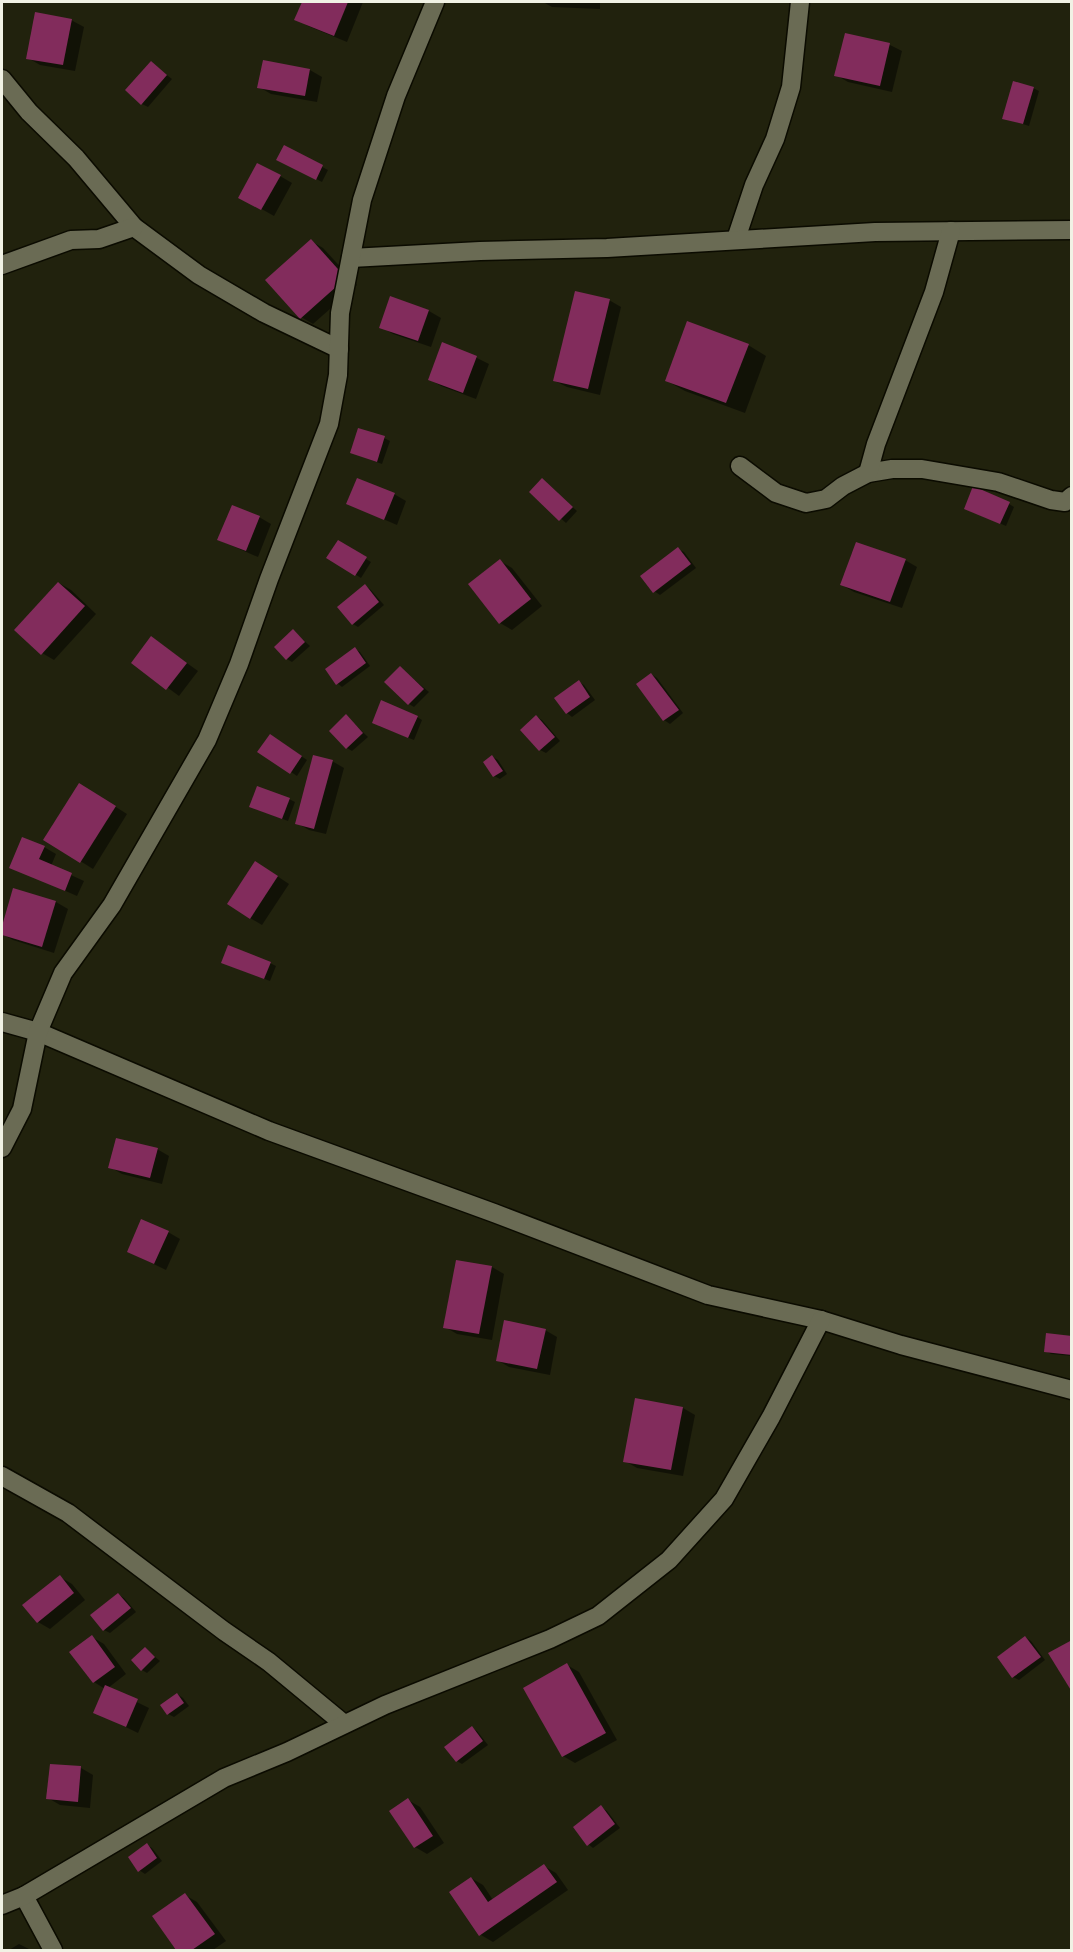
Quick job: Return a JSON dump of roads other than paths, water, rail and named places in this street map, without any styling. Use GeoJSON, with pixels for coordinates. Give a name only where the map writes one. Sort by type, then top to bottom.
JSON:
{"type":"FeatureCollection","features":[{"type":"Feature","properties":{"kind":"street"},"geometry":{"type":"LineString","coordinates":[[2,1148],[22,1109],[38,1032],[63,973],[111,905],[207,740],[239,664],[329,424],[338,375],[340,313],[362,200],[392,106],[435,2]]}},
{"type":"Feature","properties":{"kind":"street"},"geometry":{"type":"LineString","coordinates":[[736,239],[754,185],[775,139],[791,87],[800,2]]}},
{"type":"Feature","properties":{"kind":"street"},"geometry":{"type":"LineString","coordinates":[[2,79],[29,112],[76,158],[134,227],[199,275],[264,313],[339,349]]}},
{"type":"Feature","properties":{"kind":"street"},"geometry":{"type":"LineString","coordinates":[[2,265],[71,240],[99,239],[134,227]]}},
{"type":"Feature","properties":{"kind":"street"},"geometry":{"type":"LineString","coordinates":[[351,258],[480,251],[607,248],[875,231],[1071,230]]}},
{"type":"Feature","properties":{"kind":"street"},"geometry":{"type":"LineString","coordinates":[[868,473],[876,444],[934,292],[951,231]]}},
{"type":"Feature","properties":{"kind":"street"},"geometry":{"type":"LineString","coordinates":[[740,466],[776,493],[806,503],[826,499],[843,486],[868,473],[892,469],[922,469],[998,483],[1065,502],[1071,496]]}},
{"type":"Feature","properties":{"kind":"street"},"geometry":{"type":"LineString","coordinates":[[2,1022],[38,1032],[269,1131],[494,1213],[708,1295],[821,1320],[901,1345],[1071,1390]]}},
{"type":"Feature","properties":{"kind":"street"},"geometry":{"type":"LineString","coordinates":[[2,1905],[24,1896],[224,1779],[385,1705],[550,1639],[598,1616],[669,1560],[724,1499],[821,1320]]}},
{"type":"Feature","properties":{"kind":"street"},"geometry":{"type":"LineString","coordinates":[[2,1476],[68,1513],[224,1631],[269,1662],[344,1724]]}},
{"type":"Feature","properties":{"kind":"street"},"geometry":{"type":"LineString","coordinates":[[24,1896],[53,1950]]}}]}
